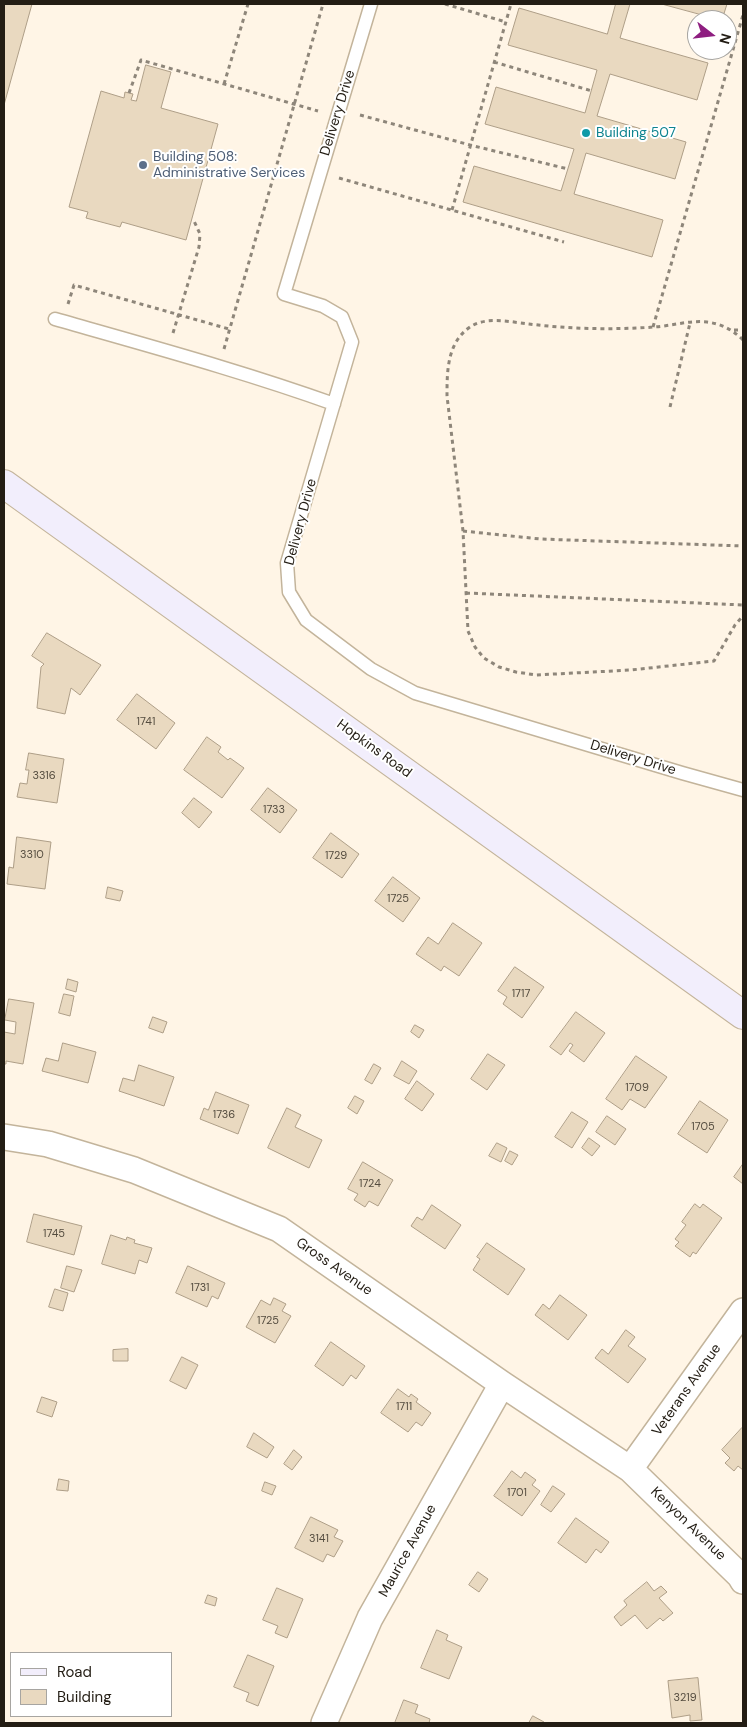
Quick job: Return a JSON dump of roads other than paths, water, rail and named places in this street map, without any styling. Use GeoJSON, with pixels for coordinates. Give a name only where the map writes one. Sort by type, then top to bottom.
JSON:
{"type":"FeatureCollection","features":[{"type":"Feature","properties":{"kind":"main road","name":"Hopkins Road"},"geometry":{"type":"LineString","coordinates":[[4,484],[743,1015]]}},
{"type":"Feature","properties":{"kind":"street","name":"Gross Avenue"},"geometry":{"type":"LineString","coordinates":[[4,1137],[48,1144],[134,1170],[279,1229],[502,1384],[630,1469]]}},
{"type":"Feature","properties":{"kind":"street","name":"Veterans Avenue"},"geometry":{"type":"LineString","coordinates":[[630,1469],[743,1310]]}},
{"type":"Feature","properties":{"kind":"street","name":"Maurice Avenue"},"geometry":{"type":"LineString","coordinates":[[324,1723],[370,1618],[502,1384]]}},
{"type":"Feature","properties":{"kind":"street","name":"Kenyon Avenue"},"geometry":{"type":"LineString","coordinates":[[630,1469],[743,1581]]}},
{"type":"Feature","properties":{"kind":"lane","name":"Delivery Drive"},"geometry":{"type":"LineString","coordinates":[[370,4],[284,294],[323,306],[342,317],[352,342],[287,563],[289,592],[306,620],[371,669],[415,694],[743,790]]}},
{"type":"Feature","properties":{"kind":"lane"},"geometry":{"type":"LineString","coordinates":[[55,319],[219,365],[281,384],[334,404]]}},
{"type":"Feature","properties":{"kind":"place","name":"Building 507"},"geometry":{"type":"Point","coordinates":[586,133]}},
{"type":"Feature","properties":{"kind":"place","name":"Building 508: Administrative Services"},"geometry":{"type":"Point","coordinates":[143,165]}}]}
